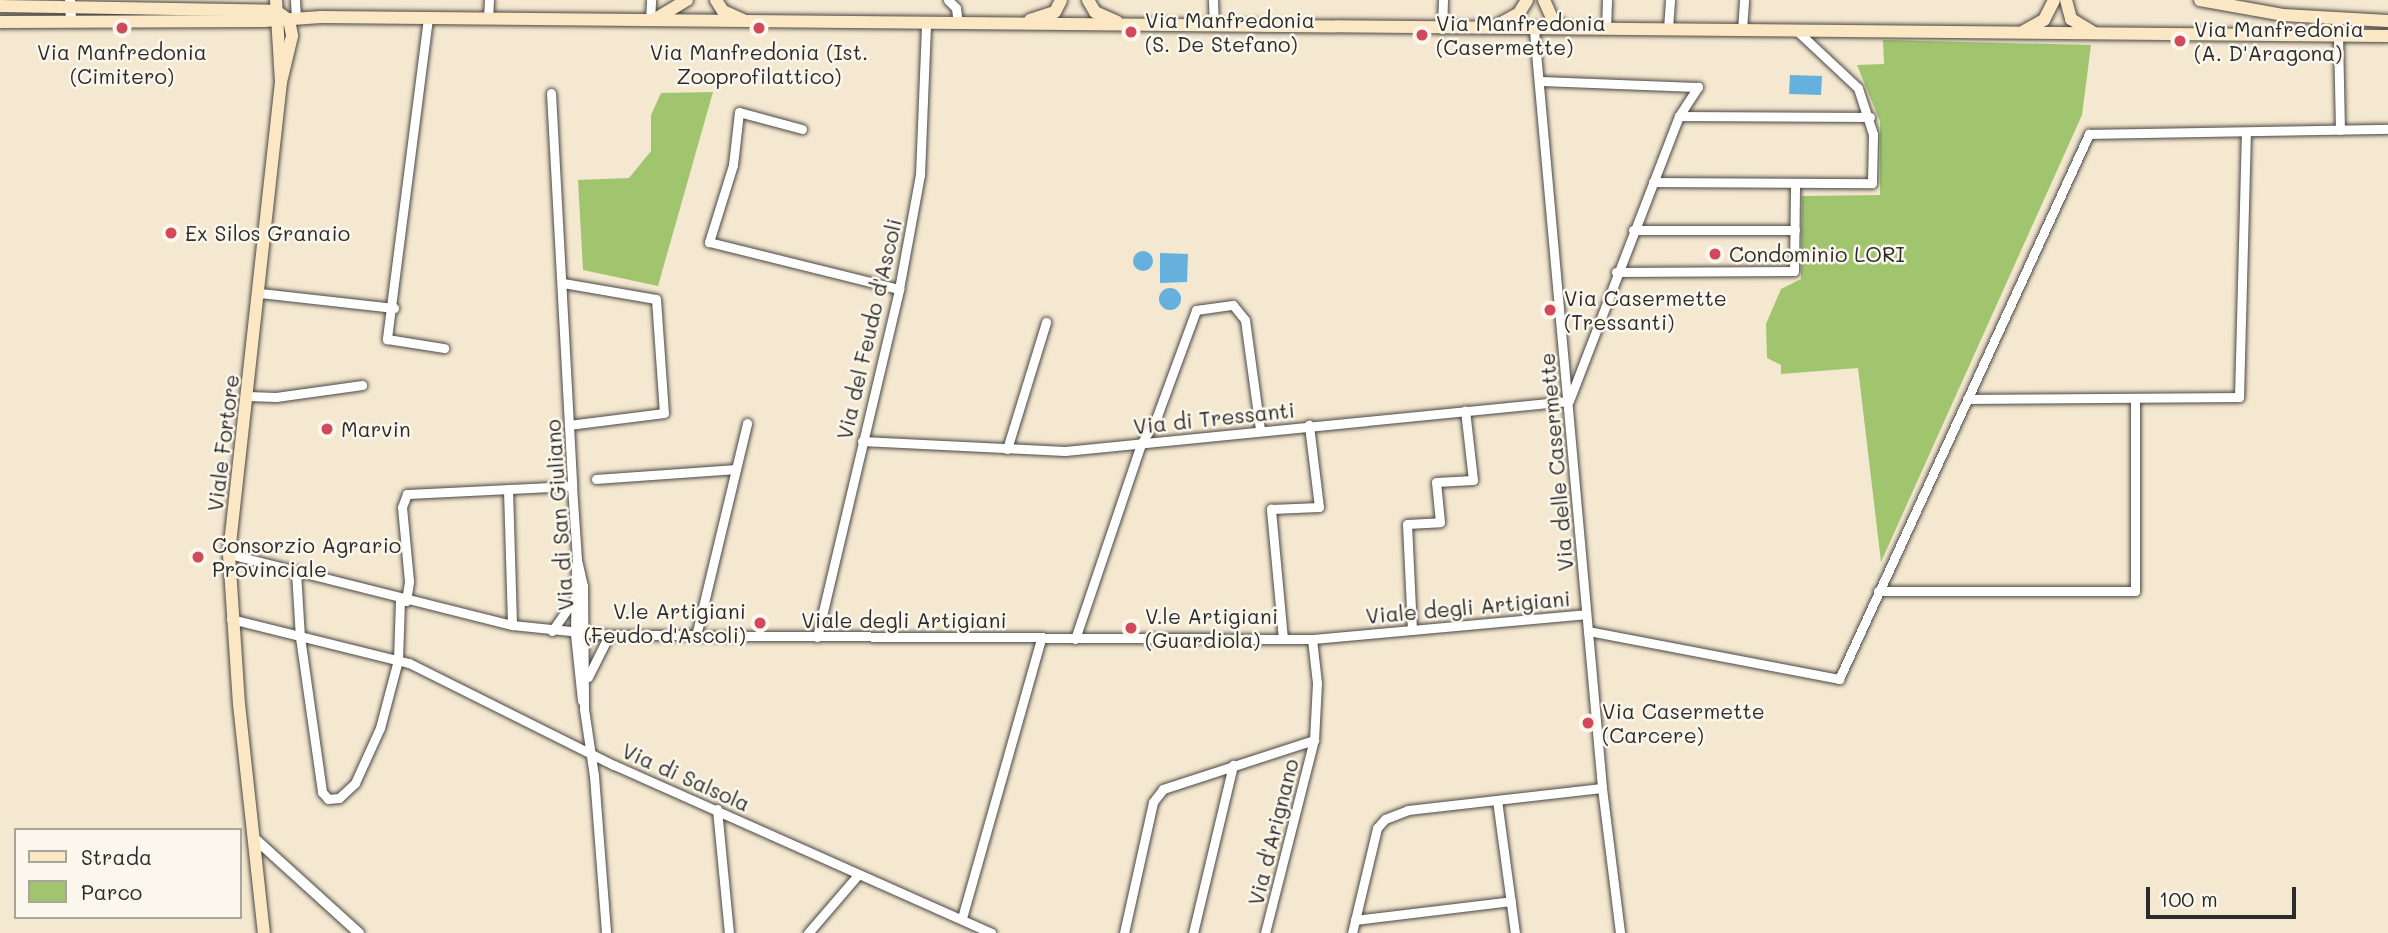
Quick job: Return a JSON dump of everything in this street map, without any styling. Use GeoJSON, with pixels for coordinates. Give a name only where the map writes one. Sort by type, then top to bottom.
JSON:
{"type":"FeatureCollection","features":[{"type":"Feature","properties":{"kind":"main road"},"geometry":{"type":"LineString","coordinates":[[170,8],[204,0]]}},
{"type":"Feature","properties":{"kind":"main road"},"geometry":{"type":"LineString","coordinates":[[650,20],[668,15],[687,0]]}},
{"type":"Feature","properties":{"kind":"main road"},"geometry":{"type":"LineString","coordinates":[[716,0],[723,11],[747,22]]}},
{"type":"Feature","properties":{"kind":"main road"},"geometry":{"type":"LineString","coordinates":[[1016,24],[1055,12],[1061,0]]}},
{"type":"Feature","properties":{"kind":"main road"},"geometry":{"type":"LineString","coordinates":[[1088,0],[1095,12],[1123,25]]}},
{"type":"Feature","properties":{"kind":"main road"},"geometry":{"type":"LineString","coordinates":[[1491,28],[1519,13],[1527,0]]}},
{"type":"Feature","properties":{"kind":"main road"},"geometry":{"type":"LineString","coordinates":[[1544,0],[1553,20],[1568,29]]}},
{"type":"Feature","properties":{"kind":"main road"},"geometry":{"type":"LineString","coordinates":[[2013,34],[2044,20],[2054,0]]}},
{"type":"Feature","properties":{"kind":"main road"},"geometry":{"type":"LineString","coordinates":[[2066,0],[2074,21],[2104,35]]}},
{"type":"Feature","properties":{"kind":"main road"},"geometry":{"type":"LineString","coordinates":[[2200,0],[2283,15],[2388,21]]}},
{"type":"Feature","properties":{"kind":"main road"},"geometry":{"type":"LineString","coordinates":[[0,6],[70,4],[321,17],[2388,36]]}},
{"type":"Feature","properties":{"kind":"main road"},"geometry":{"type":"LineString","coordinates":[[0,22],[71,22],[282,13]]}},
{"type":"Feature","properties":{"kind":"main road","name":"Viale Fortore"},"geometry":{"type":"LineString","coordinates":[[281,82],[292,36],[282,13]]}},
{"type":"Feature","properties":{"kind":"main road","name":"Viale Fortore"},"geometry":{"type":"LineString","coordinates":[[264,933],[231,619],[229,554],[260,293],[281,82],[282,13]]}},
{"type":"Feature","properties":{"kind":"main road"},"geometry":{"type":"LineString","coordinates":[[292,36],[301,26],[321,17]]}},
{"type":"Feature","properties":{"kind":"street"},"geometry":{"type":"LineString","coordinates":[[282,13],[295,0]]}},
{"type":"Feature","properties":{"kind":"street"},"geometry":{"type":"LineString","coordinates":[[488,19],[489,0]]}},
{"type":"Feature","properties":{"kind":"street"},"geometry":{"type":"LineString","coordinates":[[650,20],[651,0]]}},
{"type":"Feature","properties":{"kind":"street"},"geometry":{"type":"LineString","coordinates":[[948,0],[956,8],[958,24]]}},
{"type":"Feature","properties":{"kind":"street"},"geometry":{"type":"LineString","coordinates":[[1213,0],[1214,26]]}},
{"type":"Feature","properties":{"kind":"street"},"geometry":{"type":"LineString","coordinates":[[1442,29],[1443,0]]}},
{"type":"Feature","properties":{"kind":"street"},"geometry":{"type":"LineString","coordinates":[[1606,29],[1607,0]]}},
{"type":"Feature","properties":{"kind":"street"},"geometry":{"type":"LineString","coordinates":[[1668,29],[1670,0]]}},
{"type":"Feature","properties":{"kind":"street"},"geometry":{"type":"LineString","coordinates":[[1742,30],[1744,0]]}},
{"type":"Feature","properties":{"kind":"street"},"geometry":{"type":"LineString","coordinates":[[70,4],[71,22]]}},
{"type":"Feature","properties":{"kind":"street"},"geometry":{"type":"LineString","coordinates":[[428,18],[394,308],[387,339],[444,348]]}},
{"type":"Feature","properties":{"kind":"street","name":"Via del Feudo d'Ascoli"},"geometry":{"type":"LineString","coordinates":[[817,637],[898,289],[920,169],[926,24]]}},
{"type":"Feature","properties":{"kind":"street","name":"Via delle Casermette"},"geometry":{"type":"LineString","coordinates":[[1534,30],[1602,788],[1620,933]]}},
{"type":"Feature","properties":{"kind":"street"},"geometry":{"type":"LineString","coordinates":[[1653,182],[1872,183],[1870,117],[1858,88],[1797,31]]}},
{"type":"Feature","properties":{"kind":"street"},"geometry":{"type":"LineString","coordinates":[[2338,35],[2340,130]]}},
{"type":"Feature","properties":{"kind":"street"},"geometry":{"type":"LineString","coordinates":[[1539,80],[1698,86],[1679,116],[1616,272],[1569,401]]}},
{"type":"Feature","properties":{"kind":"street","name":"Via di San Giuliano"},"geometry":{"type":"LineString","coordinates":[[551,93],[564,283],[572,486],[577,560],[583,586],[580,634],[587,682],[584,709],[587,750],[594,776],[606,933]]}},
{"type":"Feature","properties":{"kind":"street"},"geometry":{"type":"LineString","coordinates":[[802,129],[739,112],[733,165],[709,242],[898,289]]}},
{"type":"Feature","properties":{"kind":"street"},"geometry":{"type":"LineString","coordinates":[[1679,116],[1870,117]]}},
{"type":"Feature","properties":{"kind":"street"},"geometry":{"type":"LineString","coordinates":[[1588,631],[1839,679],[2089,134],[2388,129]]}},
{"type":"Feature","properties":{"kind":"street"},"geometry":{"type":"LineString","coordinates":[[1967,399],[2239,397],[2246,132]]}},
{"type":"Feature","properties":{"kind":"street"},"geometry":{"type":"LineString","coordinates":[[1616,272],[1794,271],[1795,184]]}},
{"type":"Feature","properties":{"kind":"street"},"geometry":{"type":"LineString","coordinates":[[1633,230],[1795,230]]}},
{"type":"Feature","properties":{"kind":"street"},"geometry":{"type":"LineString","coordinates":[[564,283],[656,299],[664,412],[569,425]]}},
{"type":"Feature","properties":{"kind":"street"},"geometry":{"type":"LineString","coordinates":[[260,293],[394,308]]}},
{"type":"Feature","properties":{"kind":"street"},"geometry":{"type":"LineString","coordinates":[[1075,639],[1141,444],[1156,419],[1196,310],[1233,305],[1245,320],[1260,430]]}},
{"type":"Feature","properties":{"kind":"street"},"geometry":{"type":"LineString","coordinates":[[1007,449],[1046,322]]}},
{"type":"Feature","properties":{"kind":"street"},"geometry":{"type":"LineString","coordinates":[[248,396],[276,397],[362,385]]}},
{"type":"Feature","properties":{"kind":"street"},"geometry":{"type":"LineString","coordinates":[[1878,591],[2135,591],[2135,398]]}},
{"type":"Feature","properties":{"kind":"street","name":"Via di Tressanti"},"geometry":{"type":"LineString","coordinates":[[862,441],[1065,451],[1569,401]]}},
{"type":"Feature","properties":{"kind":"street"},"geometry":{"type":"LineString","coordinates":[[1412,630],[1407,524],[1440,522],[1436,482],[1473,480],[1465,410]]}},
{"type":"Feature","properties":{"kind":"street"},"geometry":{"type":"LineString","coordinates":[[696,636],[747,423]]}},
{"type":"Feature","properties":{"kind":"street"},"geometry":{"type":"LineString","coordinates":[[1283,639],[1271,509],[1319,507],[1309,425]]}},
{"type":"Feature","properties":{"kind":"street"},"geometry":{"type":"LineString","coordinates":[[596,479],[736,469]]}},
{"type":"Feature","properties":{"kind":"street"},"geometry":{"type":"LineString","coordinates":[[296,572],[300,637],[322,792],[328,799],[339,798],[355,783],[380,728],[398,660],[403,600],[409,581],[402,507],[407,494],[572,486]]}},
{"type":"Feature","properties":{"kind":"street"},"geometry":{"type":"LineString","coordinates":[[508,489],[512,625]]}},
{"type":"Feature","properties":{"kind":"street","name":"Viale degli Artigiani"},"geometry":{"type":"LineString","coordinates":[[229,554],[403,600],[512,625],[580,634],[1312,639],[1586,614]]}},
{"type":"Feature","properties":{"kind":"street"},"geometry":{"type":"LineString","coordinates":[[577,560],[574,599],[580,634],[584,709]]}},
{"type":"Feature","properties":{"kind":"street"},"geometry":{"type":"LineString","coordinates":[[552,631],[574,599]]}},
{"type":"Feature","properties":{"kind":"street","name":"Via di Salsola"},"geometry":{"type":"LineString","coordinates":[[231,619],[398,660],[857,876],[962,918],[991,933]]}},
{"type":"Feature","properties":{"kind":"street"},"geometry":{"type":"LineString","coordinates":[[587,682],[609,635]]}},
{"type":"Feature","properties":{"kind":"street"},"geometry":{"type":"LineString","coordinates":[[962,918],[1041,638]]}},
{"type":"Feature","properties":{"kind":"street","name":"Via d'Arignano"},"geometry":{"type":"LineString","coordinates":[[1265,933],[1314,740],[1317,695],[1312,639]]}},
{"type":"Feature","properties":{"kind":"street","name":"Via d'Arignano"},"geometry":{"type":"LineString","coordinates":[[1124,933],[1153,802],[1171,784],[1314,740]]}},
{"type":"Feature","properties":{"kind":"street"},"geometry":{"type":"LineString","coordinates":[[1194,933],[1233,765]]}},
{"type":"Feature","properties":{"kind":"street"},"geometry":{"type":"LineString","coordinates":[[1352,933],[1377,828],[1385,820],[1408,810],[1602,788]]}},
{"type":"Feature","properties":{"kind":"street"},"geometry":{"type":"LineString","coordinates":[[1497,800],[1515,933]]}},
{"type":"Feature","properties":{"kind":"street"},"geometry":{"type":"LineString","coordinates":[[717,809],[729,933]]}},
{"type":"Feature","properties":{"kind":"street"},"geometry":{"type":"LineString","coordinates":[[253,838],[359,933]]}},
{"type":"Feature","properties":{"kind":"street"},"geometry":{"type":"LineString","coordinates":[[808,933],[857,876]]}},
{"type":"Feature","properties":{"kind":"street"},"geometry":{"type":"LineString","coordinates":[[1355,920],[1511,901]]}},
{"type":"Feature","properties":{"kind":"green space"},"geometry":{"type":"Polygon","coordinates":[[[1883,40],[2091,45],[2082,115],[1881,562],[1858,368],[1781,374],[1781,365],[1767,358],[1766,324],[1781,289],[1801,279],[1802,196],[1880,195],[1880,121],[1857,65],[1884,64],[1883,40]]]}},
{"type":"Feature","properties":{"kind":"green space"},"geometry":{"type":"Polygon","coordinates":[[[713,92],[658,286],[583,270],[578,180],[629,178],[651,151],[651,115],[661,93],[713,92]]]}},
{"type":"Feature","properties":{"kind":"water"},"geometry":{"type":"Polygon","coordinates":[[[1790,75],[1822,76],[1821,95],[1789,94],[1790,75]]]}},
{"type":"Feature","properties":{"kind":"water"},"geometry":{"type":"Polygon","coordinates":[[[1139,251],[1147,251],[1153,261],[1147,271],[1139,271],[1133,265],[1133,257],[1139,251]]]}},
{"type":"Feature","properties":{"kind":"water"},"geometry":{"type":"Polygon","coordinates":[[[1160,253],[1188,254],[1187,282],[1160,283],[1160,253]]]}},
{"type":"Feature","properties":{"kind":"water"},"geometry":{"type":"Polygon","coordinates":[[[1170,288],[1178,291],[1181,299],[1178,307],[1170,310],[1162,307],[1159,299],[1162,291],[1170,288]]]}},
{"type":"Feature","properties":{"kind":"place","name":"Via Manfredonia (Cimitero)"},"geometry":{"type":"Point","coordinates":[122,28]}},
{"type":"Feature","properties":{"kind":"place","name":"Via Manfredonia (Ist. Zooprofilattico)"},"geometry":{"type":"Point","coordinates":[759,28]}},
{"type":"Feature","properties":{"kind":"place","name":"Via Manfredonia (S. De Stefano)"},"geometry":{"type":"Point","coordinates":[1131,32]}},
{"type":"Feature","properties":{"kind":"place","name":"Via Manfredonia (Casermette)"},"geometry":{"type":"Point","coordinates":[1422,35]}},
{"type":"Feature","properties":{"kind":"place","name":"Via Manfredonia (A. D'Aragona)"},"geometry":{"type":"Point","coordinates":[2180,41]}},
{"type":"Feature","properties":{"kind":"place","name":"Ex Silos Granaio"},"geometry":{"type":"Point","coordinates":[171,233]}},
{"type":"Feature","properties":{"kind":"place","name":"Condominio LORI"},"geometry":{"type":"Point","coordinates":[1715,254]}},
{"type":"Feature","properties":{"kind":"place","name":"Via Casermette (Tressanti)"},"geometry":{"type":"Point","coordinates":[1550,310]}},
{"type":"Feature","properties":{"kind":"place","name":"Marvin"},"geometry":{"type":"Point","coordinates":[327,429]}},
{"type":"Feature","properties":{"kind":"place","name":"Consorzio Agrario Provinciale"},"geometry":{"type":"Point","coordinates":[198,557]}},
{"type":"Feature","properties":{"kind":"place","name":"V.le Artigiani (Feudo d'Ascoli)"},"geometry":{"type":"Point","coordinates":[760,623]}},
{"type":"Feature","properties":{"kind":"place","name":"V.le Artigiani (Guardiola)"},"geometry":{"type":"Point","coordinates":[1131,628]}},
{"type":"Feature","properties":{"kind":"place","name":"Via Casermette (Carcere)"},"geometry":{"type":"Point","coordinates":[1588,723]}}]}
